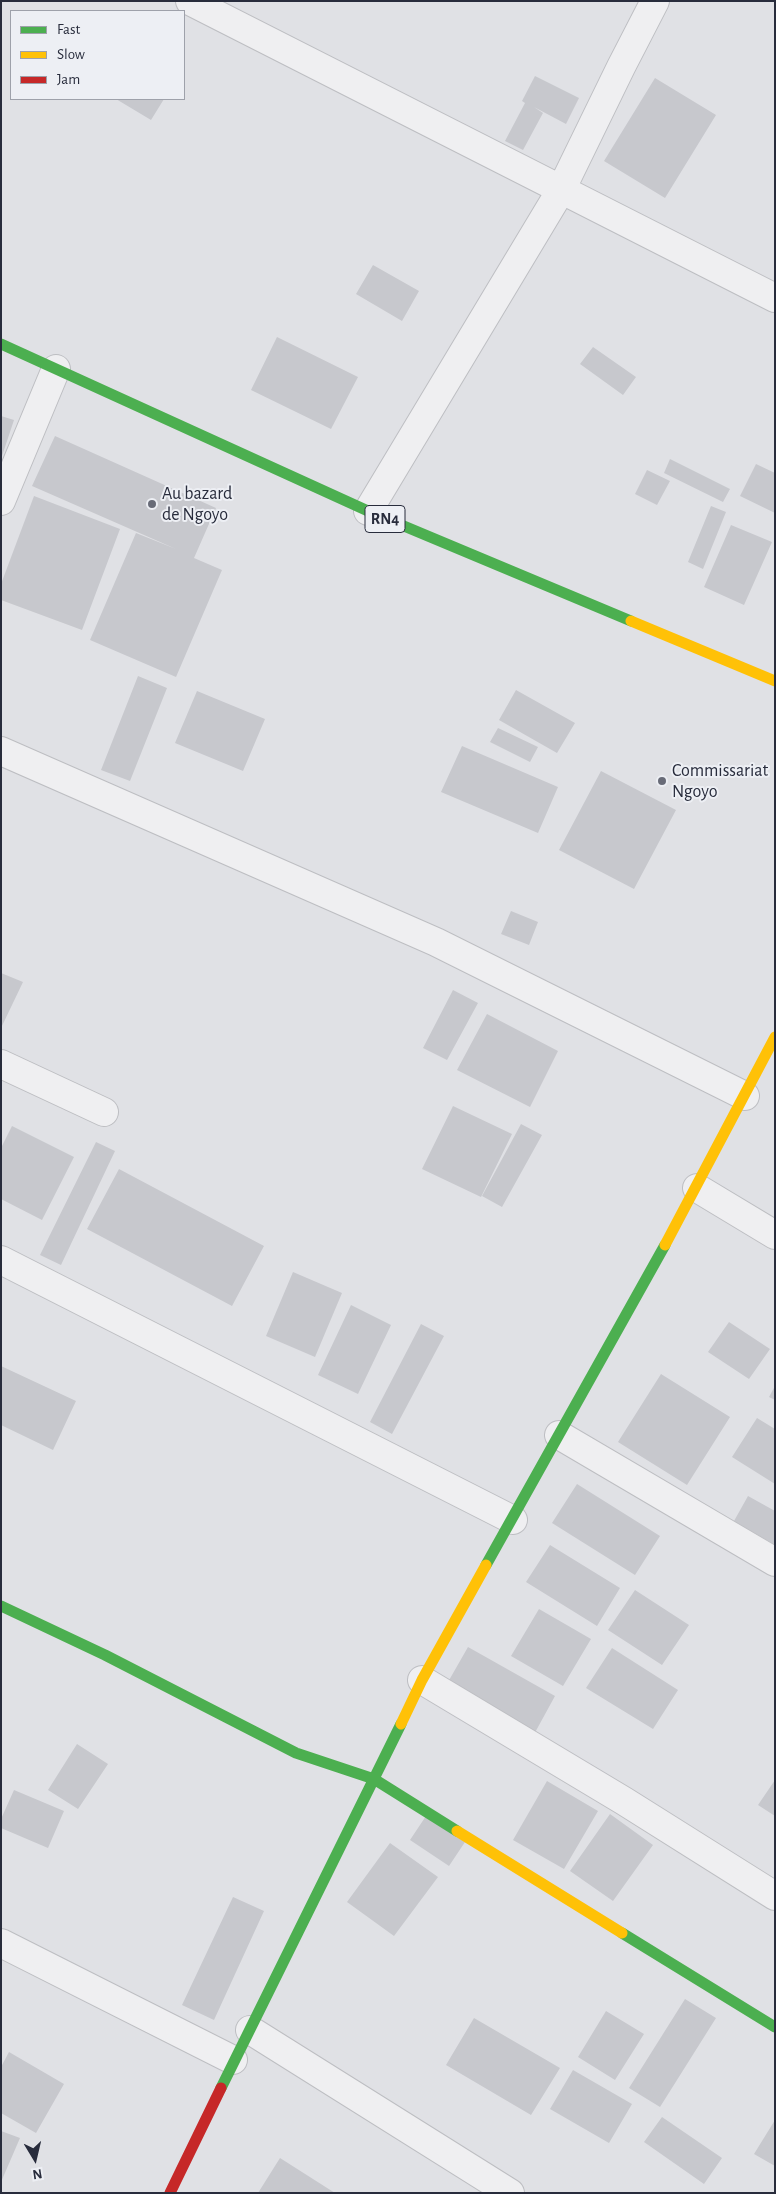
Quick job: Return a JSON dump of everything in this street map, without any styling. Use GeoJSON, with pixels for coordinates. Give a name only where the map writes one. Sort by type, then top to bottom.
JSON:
{"type":"FeatureCollection","features":[{"type":"Feature","properties":{"kind":"main road","name":"RN4"},"geometry":{"type":"LineString","coordinates":[[1,344],[368,511],[775,681]]}},
{"type":"Feature","properties":{"kind":"main road"},"geometry":{"type":"LineString","coordinates":[[170,2193],[233,2060],[250,2030],[422,1680],[697,1188],[775,1037]]}},
{"type":"Feature","properties":{"kind":"main road"},"geometry":{"type":"LineString","coordinates":[[1,1606],[105,1655],[296,1753],[374,1779],[775,2027]]}},
{"type":"Feature","properties":{"kind":"street"},"geometry":{"type":"LineString","coordinates":[[190,1],[775,298]]}},
{"type":"Feature","properties":{"kind":"street"},"geometry":{"type":"LineString","coordinates":[[368,511],[562,190],[655,1]]}},
{"type":"Feature","properties":{"kind":"street"},"geometry":{"type":"LineString","coordinates":[[1,501],[56,368]]}},
{"type":"Feature","properties":{"kind":"street"},"geometry":{"type":"LineString","coordinates":[[1,751],[436,942],[746,1096]]}},
{"type":"Feature","properties":{"kind":"street"},"geometry":{"type":"LineString","coordinates":[[1,1064],[104,1112]]}},
{"type":"Feature","properties":{"kind":"street"},"geometry":{"type":"LineString","coordinates":[[697,1188],[775,1235]]}},
{"type":"Feature","properties":{"kind":"street"},"geometry":{"type":"LineString","coordinates":[[1,1260],[512,1520]]}},
{"type":"Feature","properties":{"kind":"street"},"geometry":{"type":"LineString","coordinates":[[559,1435],[775,1562]]}},
{"type":"Feature","properties":{"kind":"street"},"geometry":{"type":"LineString","coordinates":[[422,1680],[624,1801],[775,1896]]}},
{"type":"Feature","properties":{"kind":"street"},"geometry":{"type":"LineString","coordinates":[[1,1943],[233,2060]]}},
{"type":"Feature","properties":{"kind":"street"},"geometry":{"type":"LineString","coordinates":[[250,2030],[510,2193]]}},
{"type":"Feature","properties":{"kind":"building"},"geometry":{"type":"Polygon","coordinates":[[[535,76],[579,98],[566,124],[534,107],[543,113],[523,150],[505,141],[525,103],[522,101],[535,76]]]}},
{"type":"Feature","properties":{"kind":"building"},"geometry":{"type":"Polygon","coordinates":[[[655,78],[716,115],[665,198],[604,161],[655,78]]]}},
{"type":"Feature","properties":{"kind":"building"},"geometry":{"type":"Polygon","coordinates":[[[118,100],[163,100],[151,120],[118,100]]]}},
{"type":"Feature","properties":{"kind":"building"},"geometry":{"type":"Polygon","coordinates":[[[373,265],[419,291],[402,321],[356,294],[373,265]]]}},
{"type":"Feature","properties":{"kind":"building"},"geometry":{"type":"Polygon","coordinates":[[[277,337],[358,377],[331,429],[251,390],[277,337]]]}},
{"type":"Feature","properties":{"kind":"building"},"geometry":{"type":"Polygon","coordinates":[[[593,347],[636,377],[623,395],[580,364],[593,347]]]}},
{"type":"Feature","properties":{"kind":"building"},"geometry":{"type":"Polygon","coordinates":[[[1,416],[14,420],[2,456],[1,456],[1,416]]]}},
{"type":"Feature","properties":{"kind":"building"},"geometry":{"type":"Polygon","coordinates":[[[55,436],[216,508],[194,558],[222,570],[176,677],[90,640],[136,533],[176,549],[32,486],[55,436]]]}},
{"type":"Feature","properties":{"kind":"building"},"geometry":{"type":"Polygon","coordinates":[[[670,459],[730,489],[723,502],[664,473],[670,459]]]}},
{"type":"Feature","properties":{"kind":"building"},"geometry":{"type":"Polygon","coordinates":[[[756,464],[775,473],[775,513],[740,496],[756,464]]]}},
{"type":"Feature","properties":{"kind":"building"},"geometry":{"type":"Polygon","coordinates":[[[647,470],[670,481],[657,505],[635,494],[647,470]]]}},
{"type":"Feature","properties":{"kind":"building"},"geometry":{"type":"Polygon","coordinates":[[[34,496],[120,529],[82,630],[1,600],[1,584],[34,496]]]}},
{"type":"Feature","properties":{"kind":"building"},"geometry":{"type":"Polygon","coordinates":[[[711,506],[726,512],[703,569],[688,562],[711,506]]]}},
{"type":"Feature","properties":{"kind":"building"},"geometry":{"type":"Polygon","coordinates":[[[731,525],[772,542],[744,605],[704,587],[731,525]]]}},
{"type":"Feature","properties":{"kind":"building"},"geometry":{"type":"Polygon","coordinates":[[[138,676],[167,688],[130,781],[101,770],[138,676]]]}},
{"type":"Feature","properties":{"kind":"building"},"geometry":{"type":"Polygon","coordinates":[[[516,690],[575,723],[557,753],[499,720],[516,690]]]}},
{"type":"Feature","properties":{"kind":"building"},"geometry":{"type":"Polygon","coordinates":[[[197,691],[265,719],[243,771],[175,743],[197,691]]]}},
{"type":"Feature","properties":{"kind":"building"},"geometry":{"type":"Polygon","coordinates":[[[498,728],[538,747],[530,762],[490,742],[498,728]]]}},
{"type":"Feature","properties":{"kind":"building"},"geometry":{"type":"Polygon","coordinates":[[[462,746],[558,787],[538,833],[441,792],[462,746]]]}},
{"type":"Feature","properties":{"kind":"building"},"geometry":{"type":"Polygon","coordinates":[[[601,771],[676,810],[634,889],[559,850],[601,771]]]}},
{"type":"Feature","properties":{"kind":"building"},"geometry":{"type":"Polygon","coordinates":[[[511,911],[538,922],[529,945],[501,934],[511,911]]]}},
{"type":"Feature","properties":{"kind":"building"},"geometry":{"type":"Polygon","coordinates":[[[1,973],[23,982],[1,1028],[1,973]]]}},
{"type":"Feature","properties":{"kind":"building"},"geometry":{"type":"Polygon","coordinates":[[[453,990],[478,1003],[447,1060],[423,1048],[453,990]]]}},
{"type":"Feature","properties":{"kind":"building"},"geometry":{"type":"Polygon","coordinates":[[[487,1014],[558,1051],[530,1107],[457,1070],[487,1014]]]}},
{"type":"Feature","properties":{"kind":"building"},"geometry":{"type":"Polygon","coordinates":[[[453,1106],[512,1134],[481,1197],[422,1169],[453,1106]]]}},
{"type":"Feature","properties":{"kind":"building"},"geometry":{"type":"Polygon","coordinates":[[[521,1124],[542,1135],[502,1207],[482,1196],[521,1124]]]}},
{"type":"Feature","properties":{"kind":"building"},"geometry":{"type":"Polygon","coordinates":[[[12,1126],[74,1157],[42,1220],[1,1199],[1,1148],[12,1126]]]}},
{"type":"Feature","properties":{"kind":"building"},"geometry":{"type":"Polygon","coordinates":[[[96,1142],[115,1151],[61,1265],[40,1255],[96,1142]]]}},
{"type":"Feature","properties":{"kind":"building"},"geometry":{"type":"Polygon","coordinates":[[[119,1169],[264,1246],[232,1306],[87,1229],[119,1169]]]}},
{"type":"Feature","properties":{"kind":"building"},"geometry":{"type":"Polygon","coordinates":[[[293,1272],[342,1293],[315,1357],[266,1336],[293,1272]]]}},
{"type":"Feature","properties":{"kind":"building"},"geometry":{"type":"Polygon","coordinates":[[[351,1305],[391,1325],[358,1394],[318,1375],[351,1305]]]}},
{"type":"Feature","properties":{"kind":"building"},"geometry":{"type":"Polygon","coordinates":[[[729,1322],[770,1349],[749,1379],[708,1352],[729,1322]]]}},
{"type":"Feature","properties":{"kind":"building"},"geometry":{"type":"Polygon","coordinates":[[[421,1324],[444,1336],[392,1434],[370,1422],[421,1324]]]}},
{"type":"Feature","properties":{"kind":"building"},"geometry":{"type":"Polygon","coordinates":[[[1,1366],[76,1401],[53,1450],[1,1425],[1,1366]]]}},
{"type":"Feature","properties":{"kind":"building"},"geometry":{"type":"Polygon","coordinates":[[[661,1374],[730,1417],[687,1485],[618,1442],[661,1374]]]}},
{"type":"Feature","properties":{"kind":"building"},"geometry":{"type":"Polygon","coordinates":[[[775,1386],[775,1400],[769,1397],[775,1386]]]}},
{"type":"Feature","properties":{"kind":"building"},"geometry":{"type":"Polygon","coordinates":[[[757,1418],[775,1429],[775,1484],[732,1457],[757,1418]]]}},
{"type":"Feature","properties":{"kind":"building"},"geometry":{"type":"Polygon","coordinates":[[[577,1484],[660,1536],[635,1575],[552,1523],[577,1484]]]}},
{"type":"Feature","properties":{"kind":"building"},"geometry":{"type":"Polygon","coordinates":[[[748,1496],[775,1511],[775,1545],[734,1521],[748,1496]]]}},
{"type":"Feature","properties":{"kind":"building"},"geometry":{"type":"Polygon","coordinates":[[[550,1545],[620,1588],[597,1626],[526,1582],[550,1545]]]}},
{"type":"Feature","properties":{"kind":"building"},"geometry":{"type":"Polygon","coordinates":[[[635,1590],[689,1625],[662,1665],[608,1630],[635,1590]]]}},
{"type":"Feature","properties":{"kind":"building"},"geometry":{"type":"Polygon","coordinates":[[[539,1609],[591,1639],[563,1686],[511,1656],[539,1609]]]}},
{"type":"Feature","properties":{"kind":"building"},"geometry":{"type":"Polygon","coordinates":[[[468,1647],[555,1696],[532,1738],[444,1689],[468,1647]]]}},
{"type":"Feature","properties":{"kind":"building"},"geometry":{"type":"Polygon","coordinates":[[[612,1648],[678,1690],[653,1729],[586,1688],[612,1648]]]}},
{"type":"Feature","properties":{"kind":"building"},"geometry":{"type":"Polygon","coordinates":[[[77,1744],[108,1764],[78,1809],[48,1790],[77,1744]]]}},
{"type":"Feature","properties":{"kind":"building"},"geometry":{"type":"Polygon","coordinates":[[[775,1780],[775,1816],[758,1805],[775,1780]]]}},
{"type":"Feature","properties":{"kind":"building"},"geometry":{"type":"Polygon","coordinates":[[[547,1781],[598,1811],[564,1869],[513,1840],[547,1781]]]}},
{"type":"Feature","properties":{"kind":"building"},"geometry":{"type":"Polygon","coordinates":[[[14,1790],[64,1811],[48,1848],[1,1828],[1,1819],[14,1790]]]}},
{"type":"Feature","properties":{"kind":"building"},"geometry":{"type":"Polygon","coordinates":[[[610,1814],[653,1845],[613,1901],[570,1871],[610,1814]]]}},
{"type":"Feature","properties":{"kind":"building"},"geometry":{"type":"Polygon","coordinates":[[[426,1816],[465,1842],[449,1866],[410,1840],[426,1816]]]}},
{"type":"Feature","properties":{"kind":"building"},"geometry":{"type":"Polygon","coordinates":[[[390,1843],[438,1877],[394,1936],[347,1902],[390,1843]]]}},
{"type":"Feature","properties":{"kind":"building"},"geometry":{"type":"Polygon","coordinates":[[[233,1897],[264,1911],[214,2020],[182,2005],[233,1897]]]}},
{"type":"Feature","properties":{"kind":"building"},"geometry":{"type":"Polygon","coordinates":[[[685,1999],[716,2018],[660,2107],[629,2088],[685,1999]]]}},
{"type":"Feature","properties":{"kind":"building"},"geometry":{"type":"Polygon","coordinates":[[[606,2011],[644,2034],[615,2080],[578,2057],[606,2011]]]}},
{"type":"Feature","properties":{"kind":"building"},"geometry":{"type":"Polygon","coordinates":[[[474,2018],[560,2068],[531,2115],[446,2065],[474,2018]]]}},
{"type":"Feature","properties":{"kind":"building"},"geometry":{"type":"Polygon","coordinates":[[[9,2052],[64,2084],[36,2133],[1,2113],[1,2067],[9,2052]]]}},
{"type":"Feature","properties":{"kind":"building"},"geometry":{"type":"Polygon","coordinates":[[[573,2070],[632,2104],[609,2143],[550,2109],[573,2070]]]}},
{"type":"Feature","properties":{"kind":"building"},"geometry":{"type":"Polygon","coordinates":[[[662,2117],[722,2158],[704,2184],[644,2142],[662,2117]]]}},
{"type":"Feature","properties":{"kind":"building"},"geometry":{"type":"Polygon","coordinates":[[[775,2120],[775,2166],[754,2154],[775,2120]]]}},
{"type":"Feature","properties":{"kind":"building"},"geometry":{"type":"Polygon","coordinates":[[[1,2131],[20,2138],[1,2182],[1,2131]]]}},
{"type":"Feature","properties":{"kind":"building"},"geometry":{"type":"Polygon","coordinates":[[[280,2158],[335,2193],[258,2193],[280,2158]]]}},
{"type":"Feature","properties":{"kind":"traffic: fast"},"geometry":{"type":"LineString","coordinates":[[1,344],[368,511],[631,621]]}},
{"type":"Feature","properties":{"kind":"traffic: fast"},"geometry":{"type":"LineString","coordinates":[[486,1565],[665,1245]]}},
{"type":"Feature","properties":{"kind":"traffic: fast"},"geometry":{"type":"LineString","coordinates":[[1,1606],[105,1655],[296,1753],[374,1779],[457,1831]]}},
{"type":"Feature","properties":{"kind":"traffic: fast"},"geometry":{"type":"LineString","coordinates":[[221,2088],[401,1724]]}},
{"type":"Feature","properties":{"kind":"traffic: fast"},"geometry":{"type":"LineString","coordinates":[[622,1933],[775,2027]]}},
{"type":"Feature","properties":{"kind":"traffic: slow"},"geometry":{"type":"LineString","coordinates":[[631,621],[775,681]]}},
{"type":"Feature","properties":{"kind":"traffic: slow"},"geometry":{"type":"LineString","coordinates":[[665,1245],[775,1037]]}},
{"type":"Feature","properties":{"kind":"traffic: slow"},"geometry":{"type":"LineString","coordinates":[[401,1724],[422,1680],[486,1565]]}},
{"type":"Feature","properties":{"kind":"traffic: slow"},"geometry":{"type":"LineString","coordinates":[[457,1831],[622,1933]]}},
{"type":"Feature","properties":{"kind":"traffic: jam"},"geometry":{"type":"LineString","coordinates":[[170,2193],[221,2088]]}},
{"type":"Feature","properties":{"kind":"place","name":"Au bazard de Ngoyo"},"geometry":{"type":"Point","coordinates":[152,504]}},
{"type":"Feature","properties":{"kind":"place","name":"Commissariat Ngoyo"},"geometry":{"type":"Point","coordinates":[662,781]}}]}
